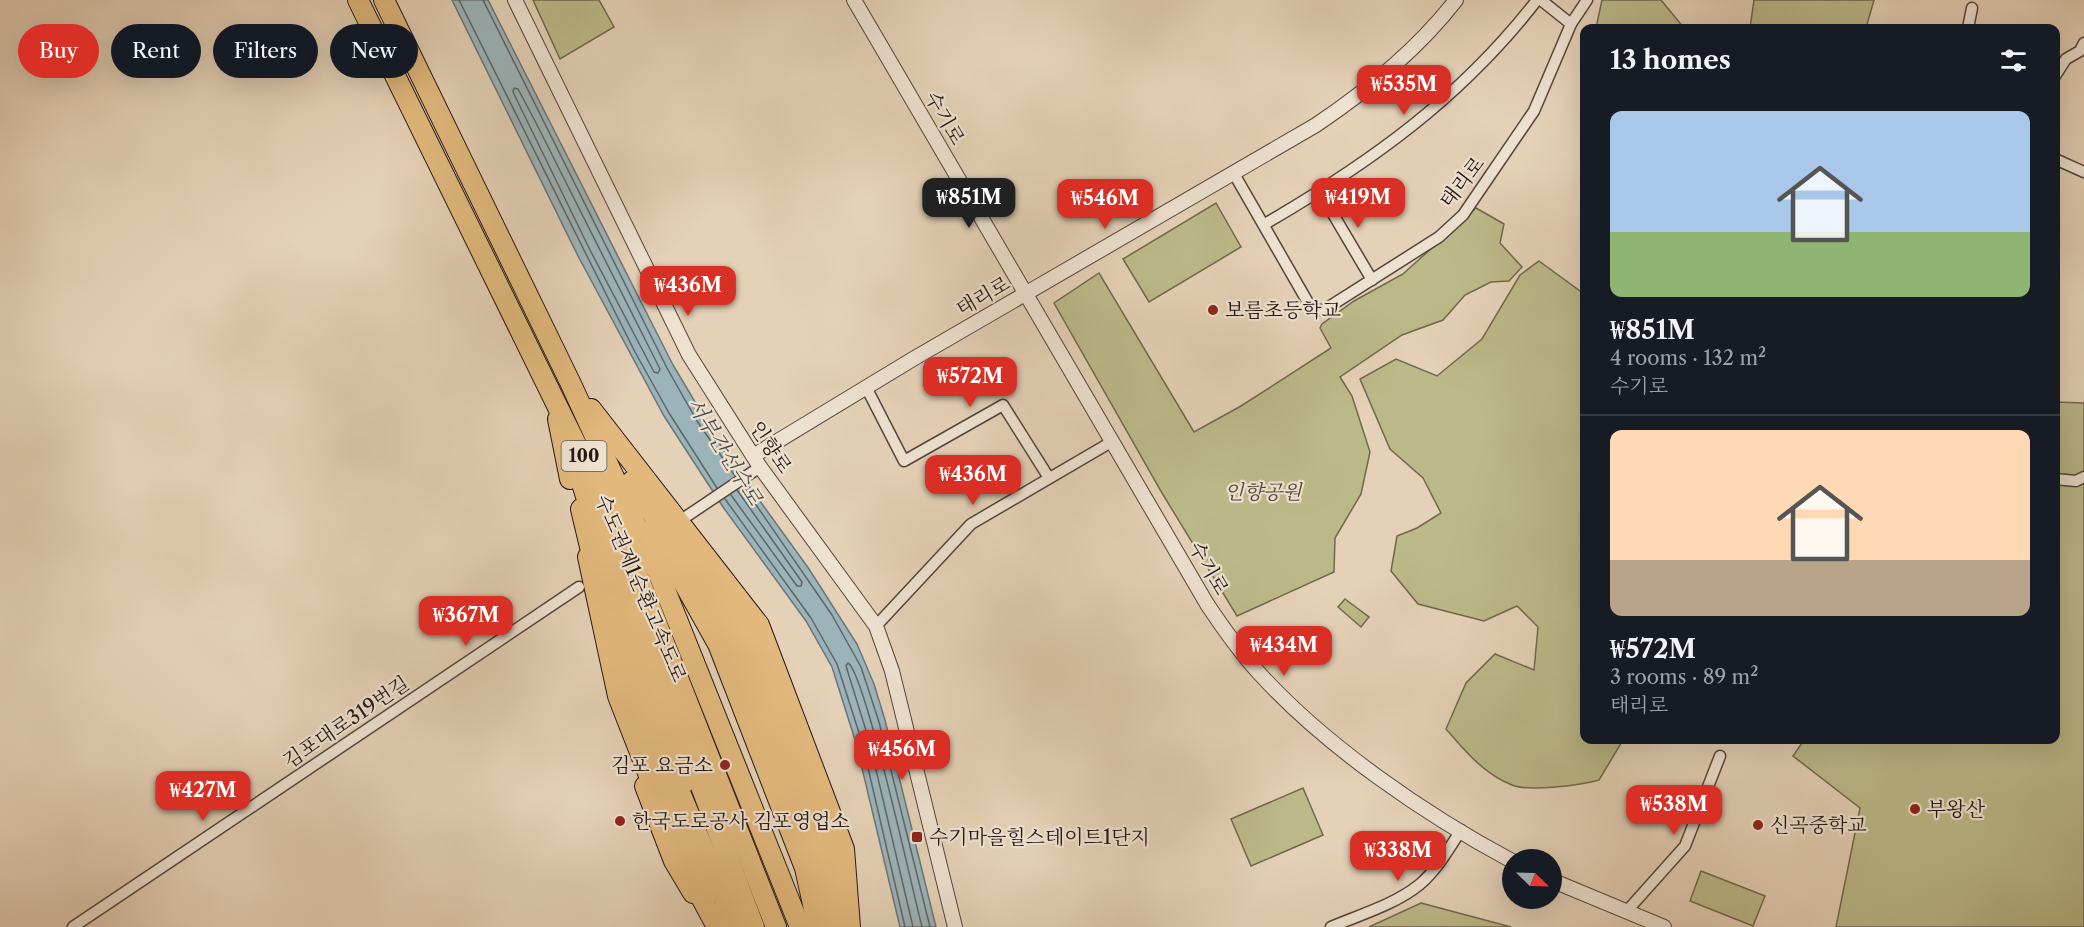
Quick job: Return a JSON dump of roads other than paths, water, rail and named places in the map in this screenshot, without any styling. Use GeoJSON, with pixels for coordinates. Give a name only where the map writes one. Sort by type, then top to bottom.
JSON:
{"type":"FeatureCollection","features":[{"type":"Feature","properties":{"kind":"highway","name":"수도권제1순환고속도로"},"geometry":{"type":"LineString","coordinates":[[358,0],[553,393],[645,591],[776,927]]}},
{"type":"Feature","properties":{"kind":"highway","name":"수도권제1순환고속도로"},"geometry":{"type":"LineString","coordinates":[[384,0],[570,382],[660,577],[800,927]]}},
{"type":"Feature","properties":{"kind":"highway"},"geometry":{"type":"LineString","coordinates":[[570,382],[711,645],[798,868],[812,927]]}},
{"type":"Feature","properties":{"kind":"highway"},"geometry":{"type":"LineString","coordinates":[[570,382],[718,644],[805,868],[818,927]]}},
{"type":"Feature","properties":{"kind":"highway"},"geometry":{"type":"LineString","coordinates":[[570,382],[724,641],[811,863],[823,927]]}},
{"type":"Feature","properties":{"kind":"highway"},"geometry":{"type":"LineString","coordinates":[[570,382],[731,639],[818,860],[829,927]]}},
{"type":"Feature","properties":{"kind":"highway"},"geometry":{"type":"LineString","coordinates":[[570,382],[738,635],[824,857],[834,927]]}},
{"type":"Feature","properties":{"kind":"highway"},"geometry":{"type":"LineString","coordinates":[[570,382],[745,633],[831,855],[839,927]]}},
{"type":"Feature","properties":{"kind":"highway"},"geometry":{"type":"LineString","coordinates":[[570,382],[752,630],[838,852],[845,927]]}},
{"type":"Feature","properties":{"kind":"highway"},"geometry":{"type":"LineString","coordinates":[[570,382],[759,625],[844,849],[850,927]]}},
{"type":"Feature","properties":{"kind":"highway"},"geometry":{"type":"LineString","coordinates":[[553,393],[612,701],[674,861],[715,927]]}},
{"type":"Feature","properties":{"kind":"highway"},"geometry":{"type":"LineString","coordinates":[[553,393],[625,692],[687,854],[724,927]]}},
{"type":"Feature","properties":{"kind":"highway"},"geometry":{"type":"LineString","coordinates":[[553,393],[632,691],[694,852],[730,927]]}},
{"type":"Feature","properties":{"kind":"highway"},"geometry":{"type":"LineString","coordinates":[[553,393],[637,682],[709,868],[736,927]]}},
{"type":"Feature","properties":{"kind":"highway"},"geometry":{"type":"LineString","coordinates":[[553,393],[644,680],[742,927]]}},
{"type":"Feature","properties":{"kind":"highway"},"geometry":{"type":"LineString","coordinates":[[553,393],[652,681],[748,927]]}},
{"type":"Feature","properties":{"kind":"highway"},"geometry":{"type":"LineString","coordinates":[[553,393],[754,927]]}},
{"type":"Feature","properties":{"kind":"street","name":"인향로"},"geometry":{"type":"LineString","coordinates":[[515,0],[689,355],[754,466],[876,626],[892,670],[955,927]]}},
{"type":"Feature","properties":{"kind":"street","name":"수기로"},"geometry":{"type":"LineString","coordinates":[[854,0],[1207,604],[1259,673],[1287,702],[1347,753],[1502,855]]}},
{"type":"Feature","properties":{"kind":"street","name":"태리로"},"geometry":{"type":"LineString","coordinates":[[754,466],[866,387],[1346,105],[1421,40],[1456,0]]}},
{"type":"Feature","properties":{"kind":"street"},"geometry":{"type":"LineString","coordinates":[[1264,224],[1320,192],[1369,160],[1426,116],[1478,69],[1539,0],[1571,24]]}},
{"type":"Feature","properties":{"kind":"street","name":"태리로"},"geometry":{"type":"LineString","coordinates":[[1233,172],[1313,309],[1324,310],[1439,237],[1472,204],[1534,111],[1571,24],[1587,0]]}},
{"type":"Feature","properties":{"kind":"street"},"geometry":{"type":"LineString","coordinates":[[1969,24],[1972,8]]}},
{"type":"Feature","properties":{"kind":"street"},"geometry":{"type":"LineString","coordinates":[[2060,68],[2066,59],[2080,51],[2084,43]]}},
{"type":"Feature","properties":{"kind":"street"},"geometry":{"type":"LineString","coordinates":[[2060,161],[2084,172]]}},
{"type":"Feature","properties":{"kind":"street"},"geometry":{"type":"LineString","coordinates":[[1320,192],[1372,280]]}},
{"type":"Feature","properties":{"kind":"street"},"geometry":{"type":"LineString","coordinates":[[866,387],[904,461],[1003,405],[1049,478]]}},
{"type":"Feature","properties":{"kind":"street"},"geometry":{"type":"LineString","coordinates":[[876,626],[971,524],[1113,441]]}},
{"type":"Feature","properties":{"kind":"street"},"geometry":{"type":"LineString","coordinates":[[687,516],[754,466]]}},
{"type":"Feature","properties":{"kind":"street"},"geometry":{"type":"LineString","coordinates":[[2060,479],[2076,481],[2084,477]]}},
{"type":"Feature","properties":{"kind":"street","name":"김포대로319번길"},"geometry":{"type":"LineString","coordinates":[[73,927],[579,587]]}},
{"type":"Feature","properties":{"kind":"street"},"geometry":{"type":"LineString","coordinates":[[1626,912],[1676,859],[1685,846],[1720,756]]}},
{"type":"Feature","properties":{"kind":"street"},"geometry":{"type":"LineString","coordinates":[[1331,927],[1389,902],[1419,885],[1445,855],[1461,830]]}},
{"type":"Feature","properties":{"kind":"street"},"geometry":{"type":"LineString","coordinates":[[1562,884],[1664,927]]}},
{"type":"Feature","properties":{"kind":"water"},"geometry":{"type":"Polygon","coordinates":[[[452,0],[488,0],[673,365],[726,454],[809,569],[857,644],[874,684],[885,720],[936,927],[900,927],[856,743],[832,667],[806,621],[723,507],[664,416],[578,256],[452,0]]]}},
{"type":"Feature","properties":{"kind":"place","name":"보름초등학교"},"geometry":{"type":"Point","coordinates":[1213,310]}},
{"type":"Feature","properties":{"kind":"place","name":"김포 요금소"},"geometry":{"type":"Point","coordinates":[725,765]}},
{"type":"Feature","properties":{"kind":"place","name":"부왕산"},"geometry":{"type":"Point","coordinates":[1915,809]}},
{"type":"Feature","properties":{"kind":"place","name":"한국도로공사 김포영업소"},"geometry":{"type":"Point","coordinates":[620,821]}},
{"type":"Feature","properties":{"kind":"place","name":"신곡중학교"},"geometry":{"type":"Point","coordinates":[1758,825]}},
{"type":"Feature","properties":{"kind":"place","name":"수기마을힐스테이트1단지"},"geometry":{"type":"Point","coordinates":[917,837]}},
{"type":"Feature","properties":{"kind":"water label","name":"서부간선수로"},"geometry":{"type":"Point","coordinates":[725,451]}},
{"type":"Feature","properties":{"kind":"park label","name":"인향공원"},"geometry":{"type":"Point","coordinates":[1263,492]}}]}
